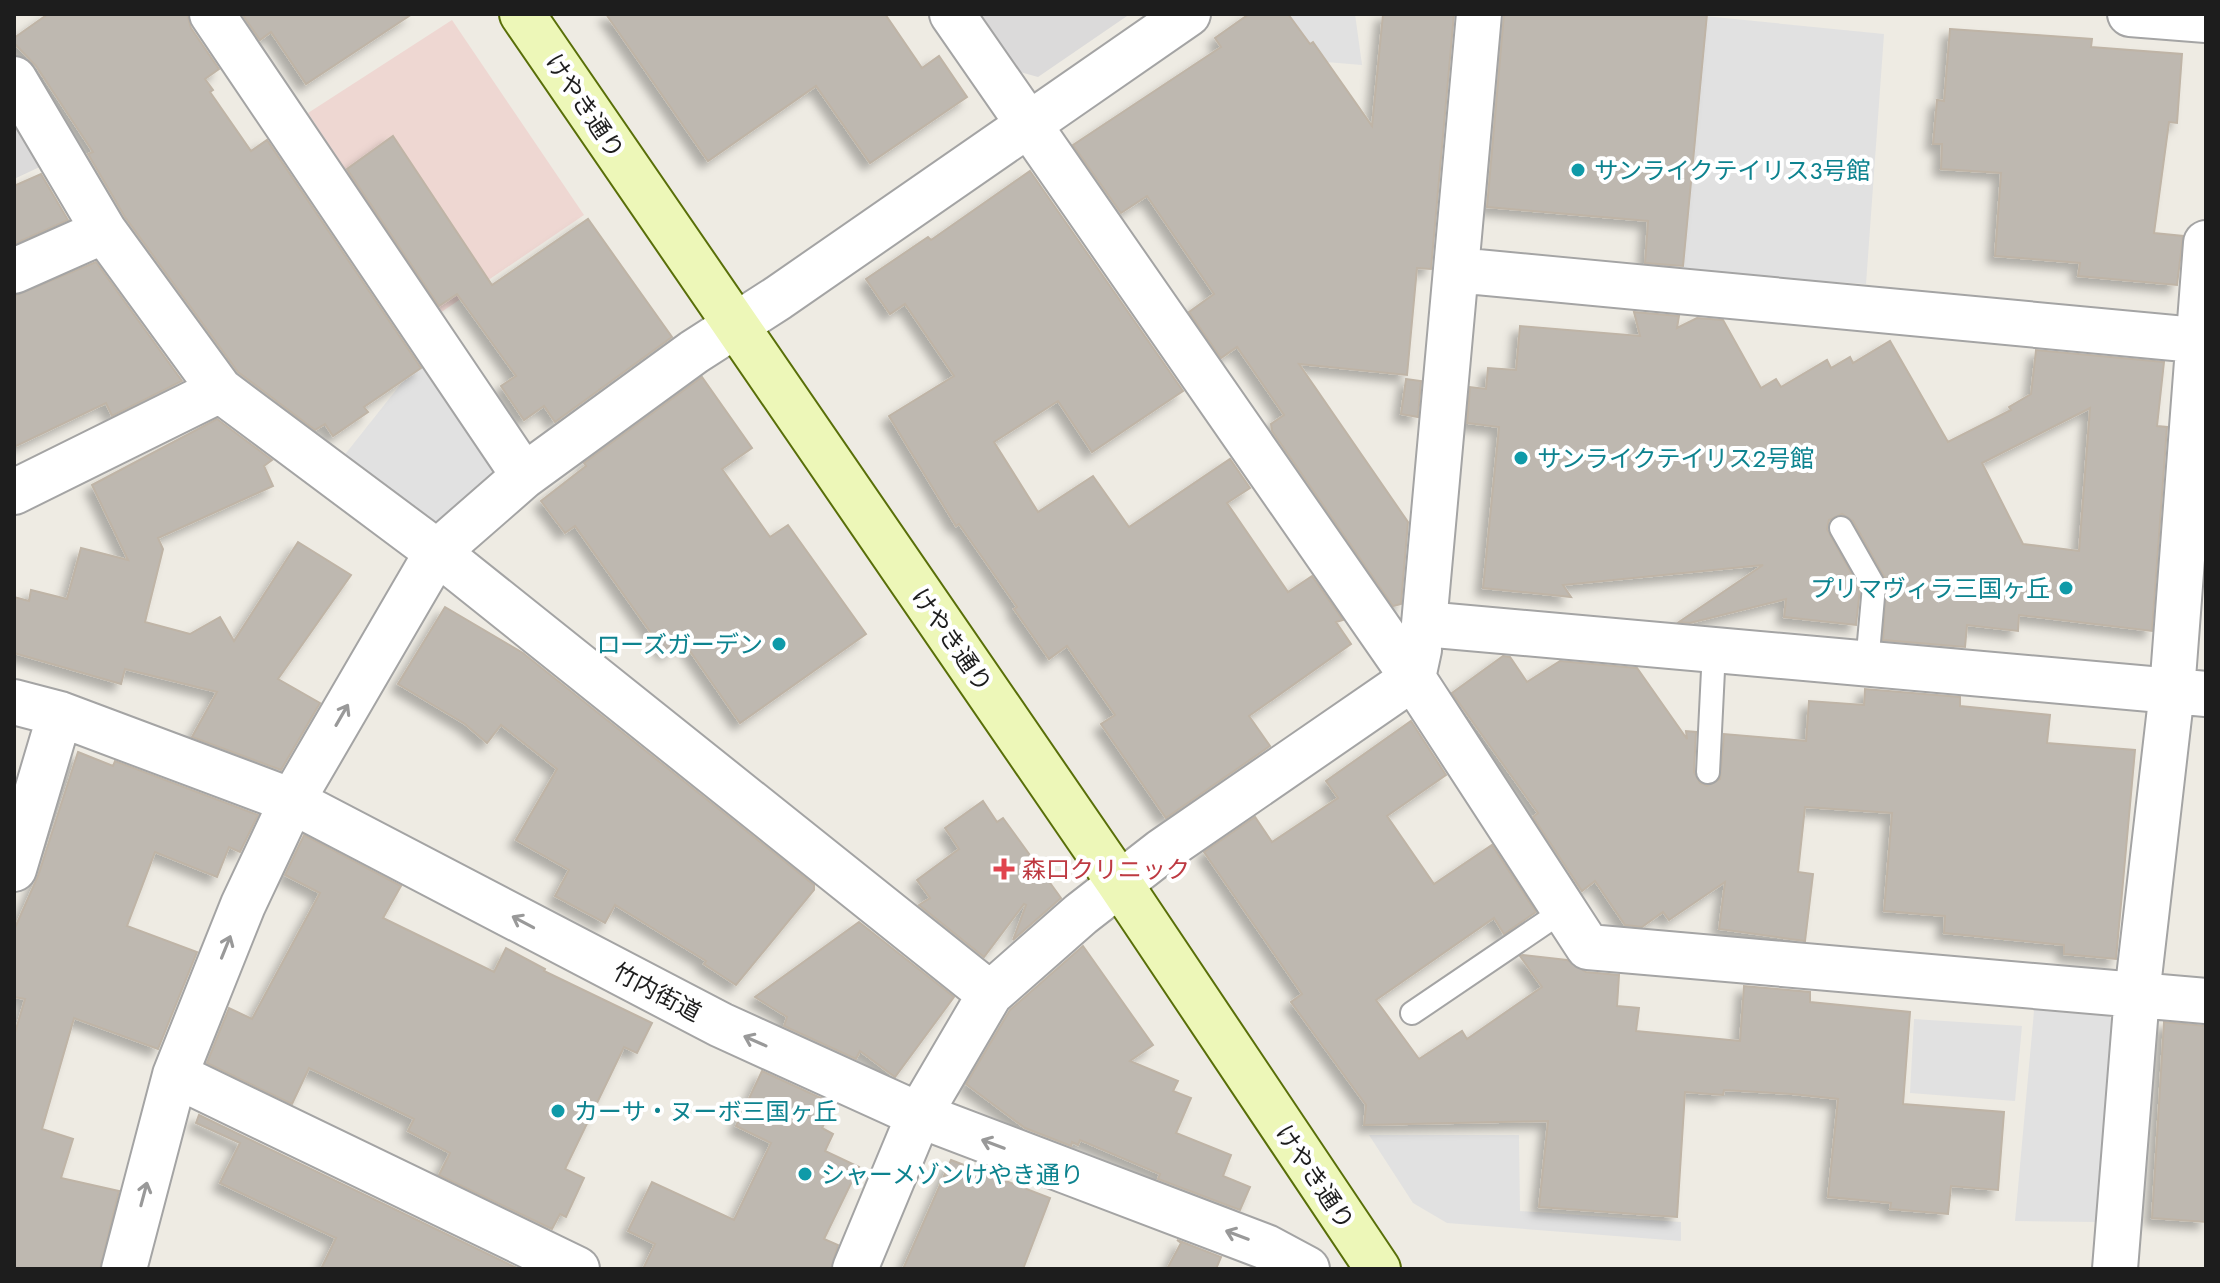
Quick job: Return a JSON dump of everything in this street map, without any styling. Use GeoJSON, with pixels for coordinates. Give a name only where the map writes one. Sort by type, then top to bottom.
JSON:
{"type":"FeatureCollection","features":[{"type":"Feature","properties":{"kind":"street"},"geometry":{"type":"LineString","coordinates":[[212,14],[524,476]]}},
{"type":"Feature","properties":{"kind":"street","name":"けやき通り"},"geometry":{"type":"LineString","coordinates":[[522,14],[1120,884],[1378,1269]]}},
{"type":"Feature","properties":{"kind":"street"},"geometry":{"type":"LineString","coordinates":[[952,14],[1413,678],[1588,947],[2206,1001]]}},
{"type":"Feature","properties":{"kind":"street"},"geometry":{"type":"LineString","coordinates":[[124,1269],[175,1075],[243,905],[292,801],[437,552],[524,476],[735,325],[1188,14]]}},
{"type":"Feature","properties":{"kind":"street"},"geometry":{"type":"LineString","coordinates":[[855,1269],[919,1115],[990,994],[1120,884],[1413,678],[1424,624],[1479,14]]}},
{"type":"Feature","properties":{"kind":"street"},"geometry":{"type":"LineString","coordinates":[[2130,14],[2206,20]]}},
{"type":"Feature","properties":{"kind":"street"},"geometry":{"type":"LineString","coordinates":[[14,79],[104,231],[220,390],[437,552],[990,994]]}},
{"type":"Feature","properties":{"kind":"street"},"geometry":{"type":"LineString","coordinates":[[14,271],[104,231]]}},
{"type":"Feature","properties":{"kind":"street"},"geometry":{"type":"LineString","coordinates":[[2115,1269],[2137,995],[2189,693],[2206,243]]}},
{"type":"Feature","properties":{"kind":"street"},"geometry":{"type":"LineString","coordinates":[[1456,270],[2202,341]]}},
{"type":"Feature","properties":{"kind":"street"},"geometry":{"type":"LineString","coordinates":[[14,492],[220,390]]}},
{"type":"Feature","properties":{"kind":"street"},"geometry":{"type":"LineString","coordinates":[[1424,624],[2189,693]]}},
{"type":"Feature","properties":{"kind":"street","name":"竹内街道"},"geometry":{"type":"LineString","coordinates":[[14,702],[60,714],[292,801],[721,1025],[919,1115],[1266,1247],[1307,1269]]}},
{"type":"Feature","properties":{"kind":"street"},"geometry":{"type":"LineString","coordinates":[[14,869],[60,714]]}},
{"type":"Feature","properties":{"kind":"street"},"geometry":{"type":"LineString","coordinates":[[175,1075],[577,1269]]}},
{"type":"Feature","properties":{"kind":"lane"},"geometry":{"type":"LineString","coordinates":[[1841,528],[1874,586],[1867,664]]}},
{"type":"Feature","properties":{"kind":"lane"},"geometry":{"type":"LineString","coordinates":[[1708,772],[1714,650]]}},
{"type":"Feature","properties":{"kind":"lane"},"geometry":{"type":"LineString","coordinates":[[1412,1013],[1564,910]]}},
{"type":"Feature","properties":{"kind":"shaded area"},"geometry":{"type":"Polygon","coordinates":[[[981,14],[1130,14],[1038,77],[1020,72],[981,14]]]}},
{"type":"Feature","properties":{"kind":"shaded area"},"geometry":{"type":"Polygon","coordinates":[[[1289,14],[1355,14],[1362,65],[1314,61],[1289,14]]]}},
{"type":"Feature","properties":{"kind":"shaded area"},"geometry":{"type":"Polygon","coordinates":[[[1684,14],[1884,34],[1866,284],[1664,271],[1684,14]]]}},
{"type":"Feature","properties":{"kind":"shaded area"},"geometry":{"type":"Polygon","coordinates":[[[452,20],[584,215],[440,313],[308,113],[452,20]]]}},
{"type":"Feature","properties":{"kind":"shaded area"},"geometry":{"type":"Polygon","coordinates":[[[14,115],[46,164],[14,179],[14,115]]]}},
{"type":"Feature","properties":{"kind":"shaded area"},"geometry":{"type":"Polygon","coordinates":[[[423,356],[498,462],[496,483],[443,526],[428,527],[339,462],[423,356]]]}},
{"type":"Feature","properties":{"kind":"shaded area"},"geometry":{"type":"Polygon","coordinates":[[[2035,1000],[2099,1005],[2113,1021],[2096,1222],[2015,1221],[2035,1000]]]}},
{"type":"Feature","properties":{"kind":"shaded area"},"geometry":{"type":"Polygon","coordinates":[[[1914,1019],[2022,1026],[2015,1101],[1910,1093],[1914,1019]]]}},
{"type":"Feature","properties":{"kind":"shaded area"},"geometry":{"type":"Polygon","coordinates":[[[1369,1135],[1519,1135],[1520,1211],[1681,1222],[1681,1241],[1447,1223],[1413,1203],[1369,1135]]]}},
{"type":"Feature","properties":{"kind":"building"},"geometry":{"type":"Polygon","coordinates":[[[48,14],[187,14],[191,28],[219,69],[205,79],[213,90],[210,92],[251,151],[267,140],[421,368],[364,407],[368,412],[333,436],[325,424],[315,430],[238,372],[125,217],[88,154],[93,152],[36,66],[14,43],[14,38],[48,14]]]}},
{"type":"Feature","properties":{"kind":"building"},"geometry":{"type":"Polygon","coordinates":[[[242,14],[412,14],[306,84],[271,32],[260,40],[242,14]]]}},
{"type":"Feature","properties":{"kind":"building"},"geometry":{"type":"Polygon","coordinates":[[[606,14],[885,14],[922,68],[939,56],[967,97],[870,163],[816,86],[708,161],[606,14]]]}},
{"type":"Feature","properties":{"kind":"building"},"geometry":{"type":"Polygon","coordinates":[[[1249,14],[1288,14],[1310,44],[1313,42],[1372,126],[1383,14],[1454,14],[1431,269],[1417,268],[1407,375],[1299,364],[1408,522],[1401,604],[1393,606],[1272,431],[1271,424],[1284,415],[1237,347],[1221,358],[1189,312],[1214,294],[1147,196],[1121,213],[1073,145],[1221,47],[1215,38],[1249,14]]]}},
{"type":"Feature","properties":{"kind":"building"},"geometry":{"type":"Polygon","coordinates":[[[1504,14],[1707,14],[1683,266],[1645,263],[1648,221],[1487,207],[1504,14]]]}},
{"type":"Feature","properties":{"kind":"building"},"geometry":{"type":"Polygon","coordinates":[[[1950,29],[2092,39],[2091,47],[2182,54],[2177,123],[2169,122],[2154,233],[2183,236],[2177,285],[2078,276],[2080,263],[1995,256],[2001,173],[1941,169],[1942,144],[1933,144],[1937,100],[1944,101],[1950,29]]]}},
{"type":"Feature","properties":{"kind":"building"},"geometry":{"type":"Polygon","coordinates":[[[393,136],[492,285],[588,219],[672,337],[555,422],[544,406],[524,420],[501,386],[516,376],[457,294],[439,306],[347,169],[393,136]]]}},
{"type":"Feature","properties":{"kind":"building"},"geometry":{"type":"Polygon","coordinates":[[[1030,171],[1183,391],[1092,452],[1058,401],[994,442],[1038,512],[1093,476],[1129,527],[1230,459],[1250,488],[1227,503],[1288,592],[1312,576],[1343,620],[1336,622],[1351,644],[1249,716],[1270,746],[1166,818],[1101,724],[1115,715],[1067,646],[1049,659],[959,524],[956,526],[889,416],[954,376],[905,304],[890,314],[866,279],[928,237],[931,240],[1030,171]]]}},
{"type":"Feature","properties":{"kind":"building"},"geometry":{"type":"Polygon","coordinates":[[[41,174],[68,220],[14,244],[14,186],[41,174]]]}},
{"type":"Feature","properties":{"kind":"building"},"geometry":{"type":"Polygon","coordinates":[[[96,262],[182,381],[112,416],[106,403],[14,447],[14,296],[96,262]]]}},
{"type":"Feature","properties":{"kind":"building"},"geometry":{"type":"Polygon","coordinates":[[[1634,312],[1679,316],[1677,328],[1697,318],[1723,320],[1761,388],[1776,379],[1781,387],[1827,360],[1831,368],[1850,357],[1853,363],[1890,341],[1948,442],[2011,410],[2009,407],[2031,394],[2036,350],[2164,362],[2157,426],[2167,427],[2152,631],[2019,615],[2018,631],[1967,625],[1965,647],[1883,640],[1886,580],[1853,521],[1842,514],[1829,520],[1827,529],[1860,589],[1856,625],[1784,617],[1786,599],[1690,623],[1679,622],[1763,565],[1563,585],[1571,597],[1483,588],[1499,427],[1467,423],[1470,387],[1486,389],[1488,368],[1516,370],[1520,326],[1640,336],[1634,312]],[[2090,408],[1982,463],[2023,544],[2079,551],[2090,408]]]}},
{"type":"Feature","properties":{"kind":"building"},"geometry":{"type":"Polygon","coordinates":[[[702,377],[752,448],[722,469],[770,537],[788,525],[866,634],[740,723],[683,641],[666,654],[575,526],[565,533],[541,501],[586,466],[584,463],[702,377]]]}},
{"type":"Feature","properties":{"kind":"building"},"geometry":{"type":"Polygon","coordinates":[[[1406,379],[1421,381],[1418,417],[1401,414],[1406,379]]]}},
{"type":"Feature","properties":{"kind":"building"},"geometry":{"type":"Polygon","coordinates":[[[217,419],[272,460],[264,466],[273,486],[158,538],[163,549],[145,622],[190,634],[220,617],[234,641],[298,542],[351,575],[278,679],[320,703],[281,770],[192,737],[217,692],[125,669],[121,684],[14,653],[14,597],[29,601],[31,590],[67,599],[81,548],[128,560],[92,485],[217,419]]]}},
{"type":"Feature","properties":{"kind":"building"},"geometry":{"type":"Polygon","coordinates":[[[445,607],[523,653],[814,885],[814,890],[736,985],[704,964],[706,961],[615,905],[605,923],[555,896],[569,870],[516,840],[557,769],[501,725],[487,743],[465,724],[398,684],[445,607]]]}},
{"type":"Feature","properties":{"kind":"building"},"geometry":{"type":"Polygon","coordinates":[[[1503,656],[1510,657],[1527,682],[1560,661],[1637,668],[1687,739],[1686,731],[1696,732],[1694,772],[1700,783],[1707,786],[1720,779],[1724,734],[1806,741],[1809,701],[1864,705],[1865,689],[1960,697],[1960,706],[2050,715],[2047,743],[2135,750],[2116,959],[2064,954],[2064,945],[1944,933],[1945,916],[1884,911],[1892,813],[1805,807],[1798,872],[1813,874],[1805,941],[1719,929],[1725,882],[1669,920],[1663,912],[1642,927],[1625,925],[1595,881],[1582,891],[1533,817],[1538,813],[1452,693],[1503,656]]]}},
{"type":"Feature","properties":{"kind":"building"},"geometry":{"type":"Polygon","coordinates":[[[1411,721],[1446,775],[1387,816],[1434,884],[1492,845],[1536,912],[1504,934],[1494,918],[1376,1000],[1419,1059],[1462,1031],[1467,1039],[1542,987],[1520,956],[1523,955],[1567,960],[1586,972],[1619,975],[1617,1006],[1639,1008],[1636,1031],[1740,1041],[1744,986],[1810,992],[1810,1002],[1910,1012],[1903,1104],[2004,1112],[1998,1190],[1951,1186],[1948,1214],[1890,1209],[1891,1203],[1828,1197],[1838,1099],[1792,1094],[1724,1090],[1723,1095],[1685,1092],[1677,1217],[1539,1207],[1548,1121],[1364,1125],[1366,1105],[1291,1002],[1302,994],[1204,852],[1255,817],[1272,842],[1338,798],[1326,781],[1411,721]]]}},
{"type":"Feature","properties":{"kind":"building"},"geometry":{"type":"Polygon","coordinates":[[[78,752],[113,766],[115,761],[258,815],[240,852],[229,847],[217,877],[155,852],[127,926],[197,952],[158,1049],[74,1018],[42,1129],[73,1139],[61,1178],[119,1191],[100,1269],[14,1269],[14,1036],[25,999],[14,997],[14,930],[38,876],[78,752]]]}},
{"type":"Feature","properties":{"kind":"building"},"geometry":{"type":"Polygon","coordinates":[[[983,801],[997,822],[1003,818],[1061,898],[1013,940],[1024,904],[984,957],[919,905],[930,898],[917,880],[959,849],[945,828],[983,801]]]}},
{"type":"Feature","properties":{"kind":"building"},"geometry":{"type":"Polygon","coordinates":[[[304,835],[401,886],[383,918],[494,972],[506,948],[544,971],[652,1023],[637,1053],[624,1047],[565,1169],[584,1178],[566,1217],[560,1214],[552,1229],[439,1175],[450,1153],[408,1131],[414,1119],[309,1068],[292,1104],[207,1063],[229,1008],[252,1019],[320,893],[285,875],[304,835]]]}},
{"type":"Feature","properties":{"kind":"building"},"geometry":{"type":"Polygon","coordinates":[[[859,922],[954,997],[895,1077],[860,1051],[856,1059],[784,1026],[787,1017],[755,997],[859,922]]]}},
{"type":"Feature","properties":{"kind":"building"},"geometry":{"type":"Polygon","coordinates":[[[1083,946],[1153,1045],[1130,1061],[1178,1081],[1173,1091],[1191,1098],[1176,1133],[1231,1155],[1223,1176],[1250,1187],[1240,1210],[1158,1179],[1160,1174],[1080,1140],[1078,1145],[1072,1142],[1071,1146],[1025,1128],[966,1084],[1010,1010],[1083,946]]]}},
{"type":"Feature","properties":{"kind":"building"},"geometry":{"type":"Polygon","coordinates":[[[2164,1022],[2206,1026],[2206,1222],[2152,1218],[2164,1022]]]}},
{"type":"Feature","properties":{"kind":"building","name":"シャーメゾンけやき通り"},"geometry":{"type":"Polygon","coordinates":[[[762,1071],[834,1104],[822,1128],[833,1134],[825,1151],[859,1167],[824,1239],[838,1245],[831,1269],[643,1269],[655,1244],[628,1231],[652,1182],[734,1220],[771,1143],[736,1126],[762,1071]]]}},
{"type":"Feature","properties":{"kind":"building"},"geometry":{"type":"Polygon","coordinates":[[[199,1115],[519,1269],[321,1269],[336,1238],[220,1183],[240,1143],[196,1123],[199,1115]]]}},
{"type":"Feature","properties":{"kind":"building"},"geometry":{"type":"Polygon","coordinates":[[[951,1160],[1050,1198],[1023,1269],[903,1269],[951,1160]]]}},
{"type":"Feature","properties":{"kind":"building"},"geometry":{"type":"Polygon","coordinates":[[[1177,1240],[1221,1257],[1216,1269],[1167,1269],[1181,1243],[1177,1240]]]}},
{"type":"Feature","properties":{"kind":"place","name":"サンライクテイリス3号館"},"geometry":{"type":"Point","coordinates":[1578,170]}},
{"type":"Feature","properties":{"kind":"place","name":"サンライクテイリス2号館"},"geometry":{"type":"Point","coordinates":[1521,458]}},
{"type":"Feature","properties":{"kind":"place","name":"プリマヴィラ三国ヶ丘"},"geometry":{"type":"Point","coordinates":[2066,588]}},
{"type":"Feature","properties":{"kind":"place","name":"ローズガーデン"},"geometry":{"type":"Point","coordinates":[779,644]}},
{"type":"Feature","properties":{"kind":"place","name":"森口クリニック"},"geometry":{"type":"Point","coordinates":[1004,869]}},
{"type":"Feature","properties":{"kind":"place","name":"カーサ・ヌーボ三国ヶ丘"},"geometry":{"type":"Point","coordinates":[558,1111]}},
{"type":"Feature","properties":{"kind":"place","name":"シャーメゾンけやき通り"},"geometry":{"type":"Point","coordinates":[805,1174]}}]}
